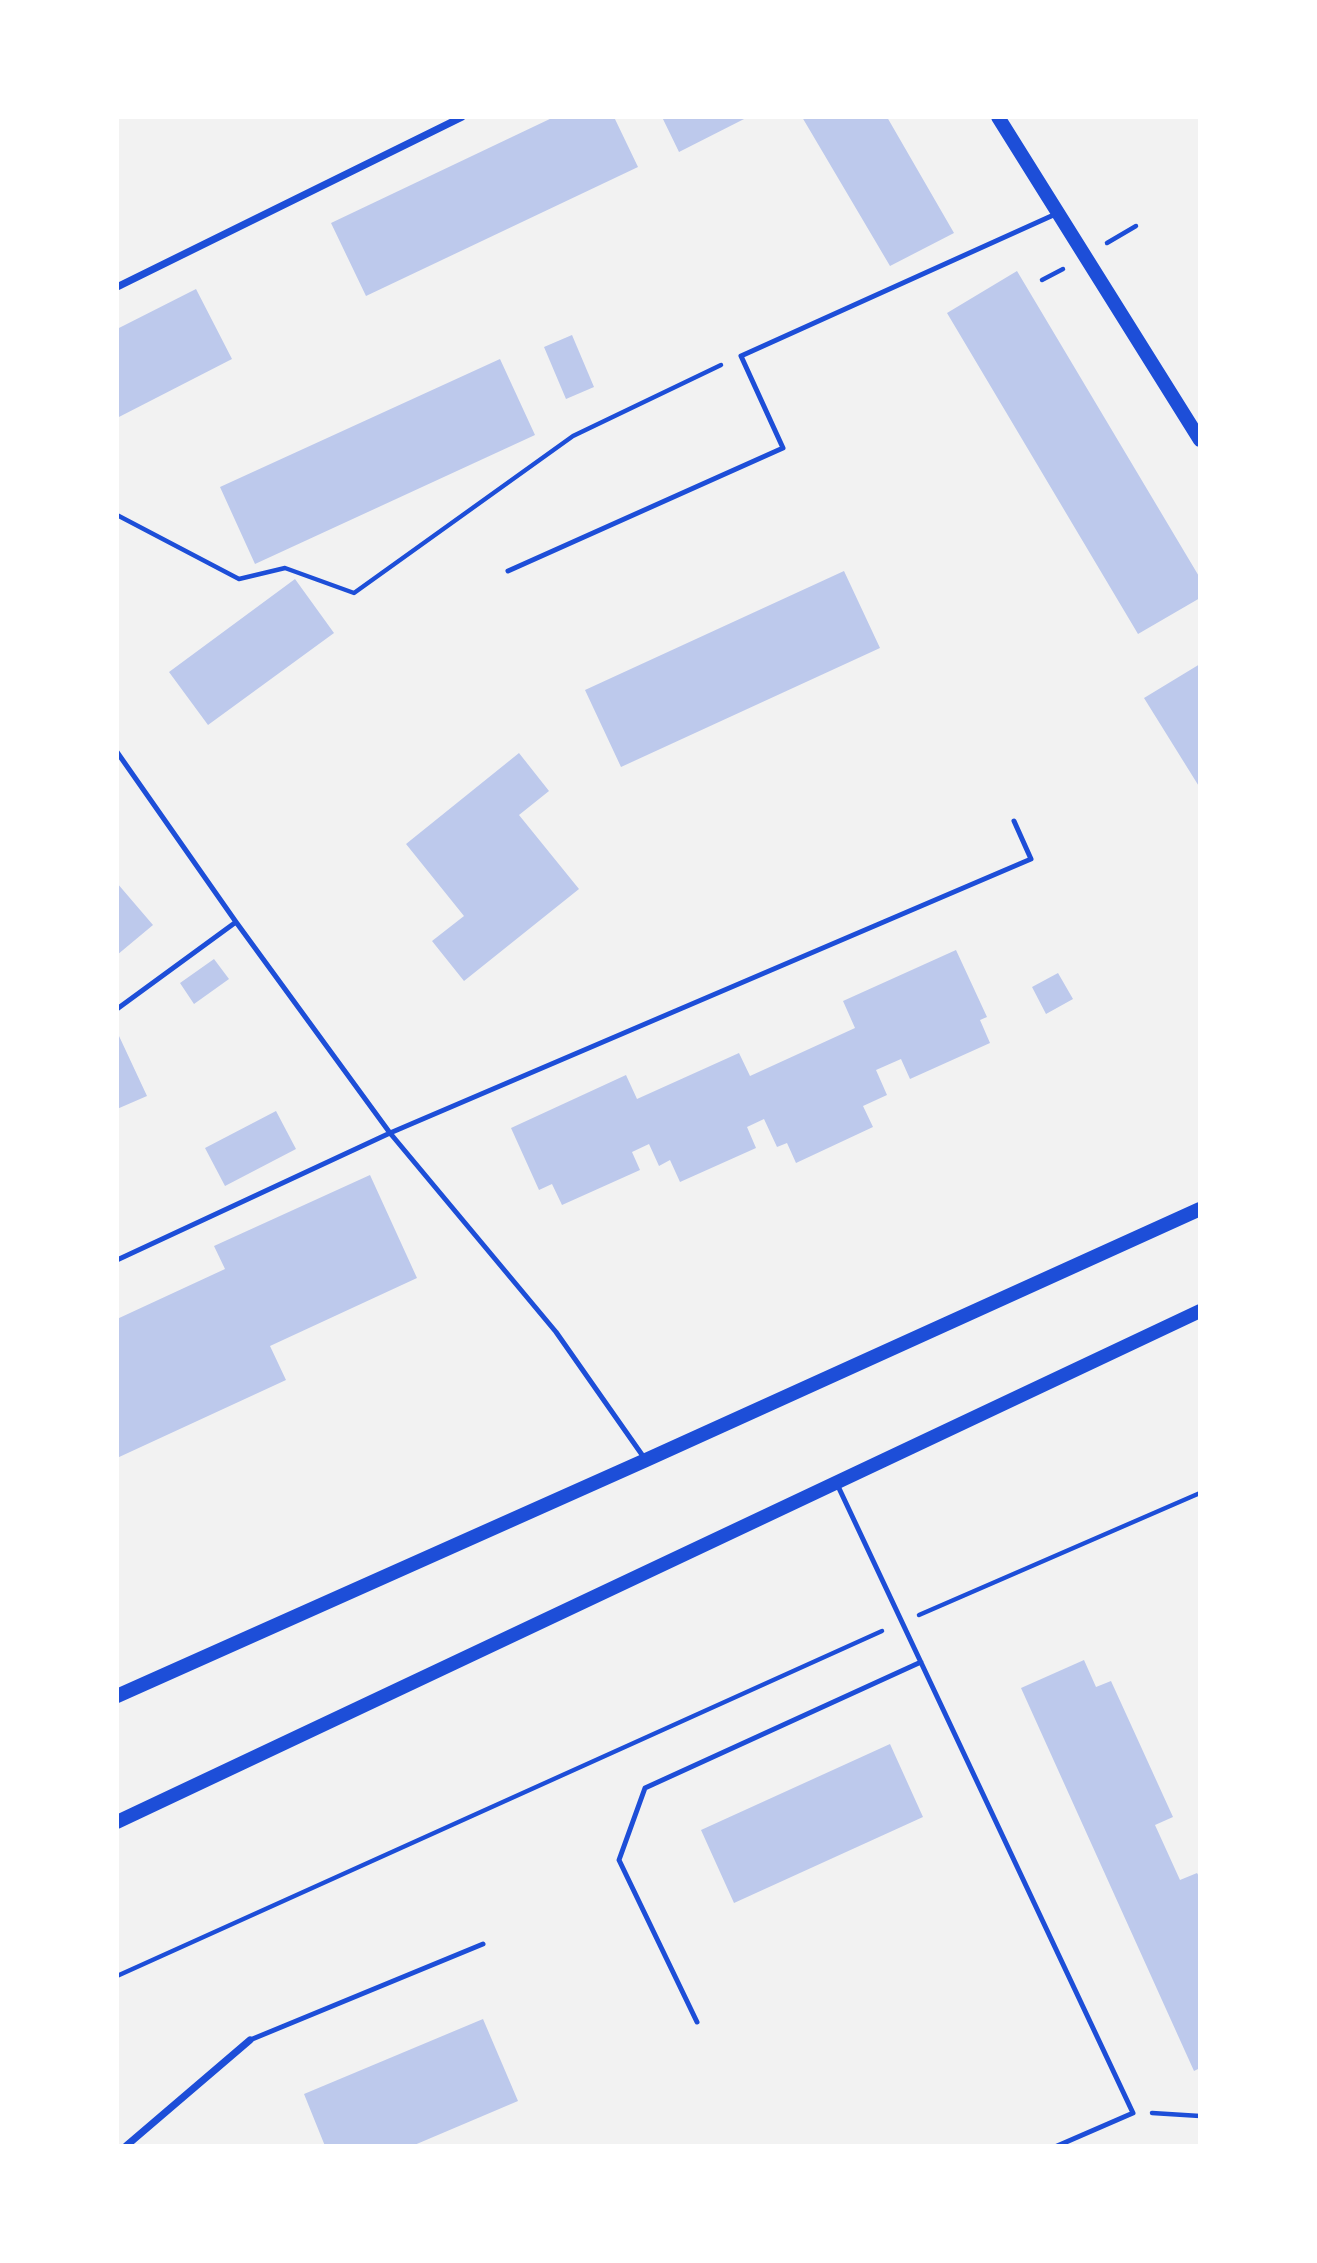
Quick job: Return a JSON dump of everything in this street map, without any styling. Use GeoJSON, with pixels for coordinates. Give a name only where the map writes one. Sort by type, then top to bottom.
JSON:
{"type":"FeatureCollection","features":[{"type":"Feature","properties":{"kind":"main road"},"geometry":{"type":"LineString","coordinates":[[998,117],[1200,440]]}},
{"type":"Feature","properties":{"kind":"main road"},"geometry":{"type":"LineString","coordinates":[[117,1696],[1200,1209]]}},
{"type":"Feature","properties":{"kind":"main road"},"geometry":{"type":"LineString","coordinates":[[117,1822],[1200,1311]]}},
{"type":"Feature","properties":{"kind":"street"},"geometry":{"type":"LineString","coordinates":[[117,287],[462,117]]}},
{"type":"Feature","properties":{"kind":"street"},"geometry":{"type":"LineString","coordinates":[[126,2146],[250,2040]]}},
{"type":"Feature","properties":{"kind":"lane"},"geometry":{"type":"LineString","coordinates":[[508,571],[783,448],[741,356],[1058,213]]}},
{"type":"Feature","properties":{"kind":"lane"},"geometry":{"type":"LineString","coordinates":[[117,752],[236,922],[390,1133],[556,1332],[646,1460]]}},
{"type":"Feature","properties":{"kind":"lane"},"geometry":{"type":"LineString","coordinates":[[117,1260],[390,1133],[1031,859],[1014,821]]}},
{"type":"Feature","properties":{"kind":"lane"},"geometry":{"type":"LineString","coordinates":[[117,1009],[236,922]]}},
{"type":"Feature","properties":{"kind":"lane"},"geometry":{"type":"LineString","coordinates":[[836,1483],[1133,2112],[1057,2146]]}},
{"type":"Feature","properties":{"kind":"lane"},"geometry":{"type":"LineString","coordinates":[[697,2022],[619,1860],[645,1788],[921,1662]]}},
{"type":"Feature","properties":{"kind":"lane"},"geometry":{"type":"LineString","coordinates":[[250,2040],[483,1944]]}},
{"type":"Feature","properties":{"kind":"path"},"geometry":{"type":"LineString","coordinates":[[117,515],[239,579],[285,568],[354,593],[573,436],[741,356]]}},
{"type":"Feature","properties":{"kind":"path"},"geometry":{"type":"LineString","coordinates":[[117,1976],[902,1622],[1200,1493]]}},
{"type":"Feature","properties":{"kind":"path"},"geometry":{"type":"LineString","coordinates":[[1133,2112],[1200,2116]]}},
{"type":"Feature","properties":{"kind":"building"},"geometry":{"type":"Polygon","coordinates":[[[554,117],[614,117],[638,167],[366,296],[331,223],[554,117]]]}},
{"type":"Feature","properties":{"kind":"building"},"geometry":{"type":"Polygon","coordinates":[[[662,117],[748,117],[679,152],[662,117]]]}},
{"type":"Feature","properties":{"kind":"building"},"geometry":{"type":"Polygon","coordinates":[[[802,117],[887,117],[954,233],[890,266],[802,117]]]}},
{"type":"Feature","properties":{"kind":"building"},"geometry":{"type":"Polygon","coordinates":[[[1017,271],[1200,578],[1200,598],[1138,634],[947,313],[1017,271]]]}},
{"type":"Feature","properties":{"kind":"building"},"geometry":{"type":"Polygon","coordinates":[[[196,289],[232,359],[117,418],[117,329],[196,289]]]}},
{"type":"Feature","properties":{"kind":"building"},"geometry":{"type":"Polygon","coordinates":[[[572,335],[594,387],[566,399],[544,347],[572,335]]]}},
{"type":"Feature","properties":{"kind":"building"},"geometry":{"type":"Polygon","coordinates":[[[500,359],[535,435],[255,564],[220,487],[500,359]]]}},
{"type":"Feature","properties":{"kind":"building"},"geometry":{"type":"Polygon","coordinates":[[[844,571],[880,648],[621,767],[585,690],[844,571]]]}},
{"type":"Feature","properties":{"kind":"building"},"geometry":{"type":"Polygon","coordinates":[[[295,579],[334,633],[208,725],[169,672],[295,579]]]}},
{"type":"Feature","properties":{"kind":"building"},"geometry":{"type":"Polygon","coordinates":[[[1200,664],[1200,788],[1144,698],[1200,664]]]}},
{"type":"Feature","properties":{"kind":"building"},"geometry":{"type":"Polygon","coordinates":[[[519,753],[549,791],[519,815],[579,889],[464,981],[432,941],[464,916],[406,844],[519,753]]]}},
{"type":"Feature","properties":{"kind":"building"},"geometry":{"type":"Polygon","coordinates":[[[117,883],[153,925],[117,955],[117,883]]]}},
{"type":"Feature","properties":{"kind":"building"},"geometry":{"type":"Polygon","coordinates":[[[956,950],[987,1017],[980,1020],[990,1043],[910,1079],[901,1059],[876,1070],[887,1095],[863,1106],[873,1127],[796,1163],[787,1143],[777,1147],[764,1119],[747,1127],[756,1148],[680,1182],[670,1160],[659,1166],[649,1144],[632,1152],[640,1170],[562,1205],[552,1184],[539,1190],[511,1128],[626,1075],[637,1099],[739,1053],[750,1076],[855,1028],[843,1001],[956,950]]]}},
{"type":"Feature","properties":{"kind":"building"},"geometry":{"type":"Polygon","coordinates":[[[214,959],[229,979],[194,1004],[180,983],[214,959]]]}},
{"type":"Feature","properties":{"kind":"building"},"geometry":{"type":"Polygon","coordinates":[[[1058,973],[1073,999],[1046,1014],[1032,987],[1058,973]]]}},
{"type":"Feature","properties":{"kind":"building"},"geometry":{"type":"Polygon","coordinates":[[[119,1036],[147,1096],[117,1109],[117,1037],[119,1036]]]}},
{"type":"Feature","properties":{"kind":"building"},"geometry":{"type":"Polygon","coordinates":[[[276,1111],[296,1149],[225,1186],[205,1148],[276,1111]]]}},
{"type":"Feature","properties":{"kind":"building"},"geometry":{"type":"Polygon","coordinates":[[[370,1175],[417,1278],[270,1346],[286,1380],[117,1458],[117,1319],[225,1269],[214,1246],[370,1175]]]}},
{"type":"Feature","properties":{"kind":"building"},"geometry":{"type":"Polygon","coordinates":[[[1084,1660],[1096,1687],[1111,1681],[1173,1817],[1155,1825],[1180,1880],[1197,1873],[1200,1878],[1200,2068],[1194,2071],[1021,1688],[1084,1660]]]}},
{"type":"Feature","properties":{"kind":"building"},"geometry":{"type":"Polygon","coordinates":[[[890,1744],[923,1817],[734,1903],[701,1830],[890,1744]]]}},
{"type":"Feature","properties":{"kind":"building"},"geometry":{"type":"Polygon","coordinates":[[[483,2019],[518,2101],[412,2146],[325,2146],[304,2094],[483,2019]]]}}]}
